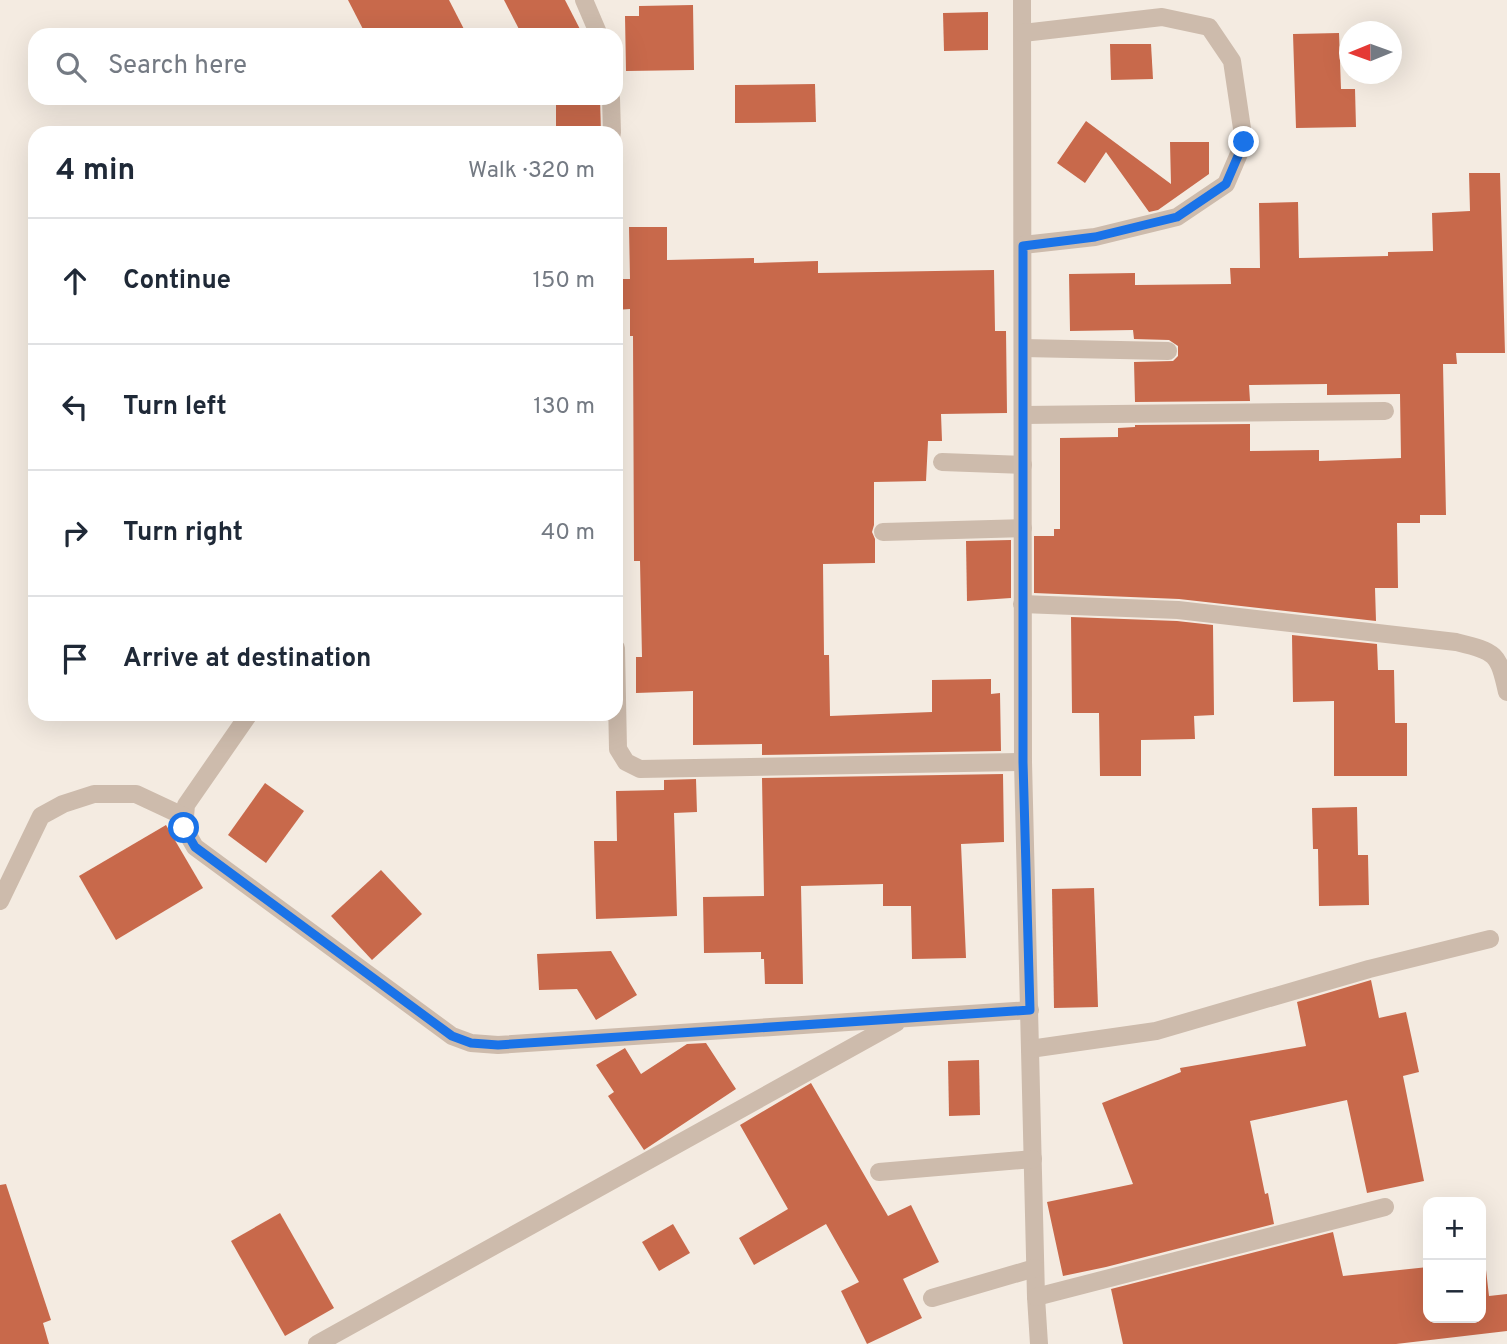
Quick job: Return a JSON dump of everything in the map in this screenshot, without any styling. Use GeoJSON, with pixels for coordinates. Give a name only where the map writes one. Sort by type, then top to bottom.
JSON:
{"type":"FeatureCollection","features":[{"type":"Feature","properties":{"kind":"street"},"geometry":{"type":"LineString","coordinates":[[584,0],[596,28]]}},
{"type":"Feature","properties":{"kind":"street"},"geometry":{"type":"LineString","coordinates":[[1023,0],[1023,762],[1035,1342]]}},
{"type":"Feature","properties":{"kind":"street"},"geometry":{"type":"LineString","coordinates":[[1023,33],[1162,17],[1209,27],[1232,61],[1244,142],[1226,184],[1177,217],[1095,237],[1023,246]]}},
{"type":"Feature","properties":{"kind":"street"},"geometry":{"type":"LineString","coordinates":[[611,105],[612,126]]}},
{"type":"Feature","properties":{"kind":"street"},"geometry":{"type":"LineString","coordinates":[[1023,348],[1168,351]]}},
{"type":"Feature","properties":{"kind":"street"},"geometry":{"type":"LineString","coordinates":[[1023,415],[1385,411]]}},
{"type":"Feature","properties":{"kind":"street"},"geometry":{"type":"LineString","coordinates":[[942,462],[1023,465]]}},
{"type":"Feature","properties":{"kind":"street"},"geometry":{"type":"LineString","coordinates":[[883,532],[1023,528]]}},
{"type":"Feature","properties":{"kind":"street"},"geometry":{"type":"LineString","coordinates":[[1023,604],[1178,610],[1456,642],[1485,649],[1500,662],[1507,692]]}},
{"type":"Feature","properties":{"kind":"street"},"geometry":{"type":"LineString","coordinates":[[244,721],[186,805],[184,828],[195,847],[452,1036],[471,1043],[498,1045],[1030,1010]]}},
{"type":"Feature","properties":{"kind":"street"},"geometry":{"type":"LineString","coordinates":[[617,721],[618,749],[626,762],[640,769],[1023,762]]}},
{"type":"Feature","properties":{"kind":"street"},"geometry":{"type":"LineString","coordinates":[[0,901],[41,816],[63,804],[94,794],[135,794],[183,816]]}},
{"type":"Feature","properties":{"kind":"street"},"geometry":{"type":"LineString","coordinates":[[1030,1049],[1156,1031],[1369,968],[1490,939]]}},
{"type":"Feature","properties":{"kind":"street"},"geometry":{"type":"LineString","coordinates":[[317,1344],[340,1339],[902,1019]]}},
{"type":"Feature","properties":{"kind":"street"},"geometry":{"type":"LineString","coordinates":[[879,1172],[1033,1160]]}},
{"type":"Feature","properties":{"kind":"street"},"geometry":{"type":"LineString","coordinates":[[1036,1297],[1385,1207]]}},
{"type":"Feature","properties":{"kind":"street"},"geometry":{"type":"LineString","coordinates":[[932,1298],[1035,1268]]}},
{"type":"Feature","properties":{"kind":"building"},"geometry":{"type":"Polygon","coordinates":[[[348,0],[449,0],[463,28],[362,28],[348,0]]]}},
{"type":"Feature","properties":{"kind":"building"},"geometry":{"type":"Polygon","coordinates":[[[504,0],[565,0],[579,28],[518,28],[504,0]]]}},
{"type":"Feature","properties":{"kind":"building"},"geometry":{"type":"Polygon","coordinates":[[[693,5],[694,70],[626,71],[625,16],[639,16],[639,6],[693,5]]]}},
{"type":"Feature","properties":{"kind":"building"},"geometry":{"type":"Polygon","coordinates":[[[988,12],[988,50],[944,51],[943,13],[988,12]]]}},
{"type":"Feature","properties":{"kind":"building"},"geometry":{"type":"Polygon","coordinates":[[[1339,33],[1339,84],[1341,89],[1355,89],[1356,127],[1296,128],[1293,34],[1339,33]]]}},
{"type":"Feature","properties":{"kind":"building"},"geometry":{"type":"Polygon","coordinates":[[[1110,44],[1151,44],[1153,79],[1111,80],[1110,44]]]}},
{"type":"Feature","properties":{"kind":"building"},"geometry":{"type":"Polygon","coordinates":[[[815,84],[816,122],[735,123],[735,85],[815,84]]]}},
{"type":"Feature","properties":{"kind":"building"},"geometry":{"type":"Polygon","coordinates":[[[556,105],[600,105],[601,126],[556,126],[556,105]]]}},
{"type":"Feature","properties":{"kind":"building"},"geometry":{"type":"Polygon","coordinates":[[[1086,121],[1171,184],[1170,142],[1209,142],[1209,174],[1158,210],[1149,212],[1106,152],[1085,183],[1057,163],[1086,121]]]}},
{"type":"Feature","properties":{"kind":"building"},"geometry":{"type":"Polygon","coordinates":[[[1469,173],[1500,173],[1505,353],[1456,353],[1457,364],[1443,364],[1446,515],[1420,515],[1420,523],[1397,523],[1398,588],[1375,588],[1376,621],[1179,599],[1034,593],[1034,536],[1054,536],[1054,529],[1060,529],[1060,438],[1118,437],[1118,428],[1135,425],[1250,424],[1250,451],[1319,450],[1319,461],[1401,458],[1400,394],[1327,395],[1327,384],[1249,385],[1250,401],[1135,402],[1134,362],[1173,361],[1178,356],[1178,346],[1169,340],[1134,339],[1133,330],[1070,331],[1069,274],[1135,273],[1135,285],[1231,284],[1230,268],[1260,268],[1259,203],[1298,202],[1299,258],[1388,256],[1388,252],[1433,251],[1432,213],[1470,211],[1469,173]]]}},
{"type":"Feature","properties":{"kind":"building"},"geometry":{"type":"Polygon","coordinates":[[[629,227],[667,227],[667,260],[754,258],[754,263],[818,261],[818,273],[994,270],[995,331],[1006,331],[1007,413],[941,414],[942,441],[928,441],[926,481],[874,482],[872,532],[875,539],[875,563],[823,564],[824,655],[829,655],[830,716],[932,712],[932,680],[991,679],[991,694],[1000,693],[1001,751],[762,755],[762,744],[693,745],[693,691],[636,693],[636,657],[642,657],[640,561],[634,561],[633,336],[630,336],[630,309],[623,310],[623,279],[630,279],[629,227]]]}},
{"type":"Feature","properties":{"kind":"building"},"geometry":{"type":"Polygon","coordinates":[[[1011,540],[1011,598],[967,601],[966,541],[1011,540]]]}},
{"type":"Feature","properties":{"kind":"building"},"geometry":{"type":"Polygon","coordinates":[[[1071,617],[1213,625],[1214,715],[1194,716],[1195,739],[1141,740],[1141,776],[1100,776],[1099,713],[1072,713],[1071,617]]]}},
{"type":"Feature","properties":{"kind":"building"},"geometry":{"type":"Polygon","coordinates":[[[1292,635],[1377,644],[1378,670],[1394,670],[1395,723],[1407,723],[1407,776],[1334,776],[1334,701],[1293,702],[1292,635]]]}},
{"type":"Feature","properties":{"kind":"building"},"geometry":{"type":"Polygon","coordinates":[[[1003,774],[1004,842],[961,844],[966,958],[912,959],[911,906],[883,906],[883,884],[801,886],[803,984],[765,984],[764,959],[761,959],[761,952],[704,953],[703,897],[764,896],[762,778],[1003,774]]]}},
{"type":"Feature","properties":{"kind":"building"},"geometry":{"type":"Polygon","coordinates":[[[696,779],[697,812],[674,813],[677,916],[596,919],[594,841],[617,841],[616,791],[664,790],[664,780],[696,779]]]}},
{"type":"Feature","properties":{"kind":"building"},"geometry":{"type":"Polygon","coordinates":[[[265,783],[304,811],[266,863],[228,835],[265,783]]]}},
{"type":"Feature","properties":{"kind":"building"},"geometry":{"type":"Polygon","coordinates":[[[1357,807],[1358,855],[1368,855],[1369,905],[1319,906],[1318,849],[1313,849],[1312,808],[1357,807]]]}},
{"type":"Feature","properties":{"kind":"building"},"geometry":{"type":"Polygon","coordinates":[[[166,825],[203,888],[116,940],[79,876],[166,825]]]}},
{"type":"Feature","properties":{"kind":"building"},"geometry":{"type":"Polygon","coordinates":[[[381,870],[422,914],[372,960],[331,916],[381,870]]]}},
{"type":"Feature","properties":{"kind":"building"},"geometry":{"type":"Polygon","coordinates":[[[1094,888],[1098,1007],[1054,1008],[1052,889],[1094,888]]]}},
{"type":"Feature","properties":{"kind":"building"},"geometry":{"type":"Polygon","coordinates":[[[611,951],[637,995],[596,1020],[577,989],[539,990],[537,954],[611,951]]]}},
{"type":"Feature","properties":{"kind":"building"},"geometry":{"type":"Polygon","coordinates":[[[1371,980],[1379,1018],[1406,1012],[1419,1072],[1403,1076],[1424,1181],[1367,1193],[1347,1100],[1250,1121],[1274,1224],[1063,1276],[1047,1202],[1133,1184],[1102,1103],[1181,1072],[1180,1068],[1306,1046],[1297,1002],[1371,980]]]}},
{"type":"Feature","properties":{"kind":"building"},"geometry":{"type":"Polygon","coordinates":[[[706,1043],[736,1089],[644,1150],[608,1096],[614,1092],[596,1065],[625,1048],[641,1074],[687,1044],[706,1043]]]}},
{"type":"Feature","properties":{"kind":"building"},"geometry":{"type":"Polygon","coordinates":[[[979,1060],[980,1115],[949,1116],[948,1061],[979,1060]]]}},
{"type":"Feature","properties":{"kind":"building"},"geometry":{"type":"Polygon","coordinates":[[[811,1083],[888,1216],[911,1205],[939,1262],[903,1279],[922,1318],[867,1344],[841,1291],[859,1282],[826,1224],[754,1265],[739,1238],[788,1209],[740,1125],[811,1083]]]}},
{"type":"Feature","properties":{"kind":"building"},"geometry":{"type":"Polygon","coordinates":[[[6,1184],[51,1320],[43,1323],[49,1344],[0,1344],[0,1185],[6,1184]]]}},
{"type":"Feature","properties":{"kind":"building"},"geometry":{"type":"Polygon","coordinates":[[[280,1213],[334,1308],[285,1336],[231,1241],[280,1213]]]}},
{"type":"Feature","properties":{"kind":"building"},"geometry":{"type":"Polygon","coordinates":[[[673,1224],[690,1253],[659,1271],[642,1242],[673,1224]]]}},
{"type":"Feature","properties":{"kind":"building"},"geometry":{"type":"Polygon","coordinates":[[[1333,1232],[1343,1276],[1423,1268],[1423,1323],[1486,1323],[1486,1270],[1489,1296],[1507,1294],[1507,1331],[1396,1344],[1123,1344],[1111,1289],[1333,1232]]]}},
{"type":"Feature","properties":{"kind":"route"},"geometry":{"type":"LineString","coordinates":[[184,828],[195,847],[452,1036],[471,1043],[498,1045],[1030,1010],[1023,762],[1023,246],[1095,237],[1177,217],[1226,184],[1244,142]]}}]}
